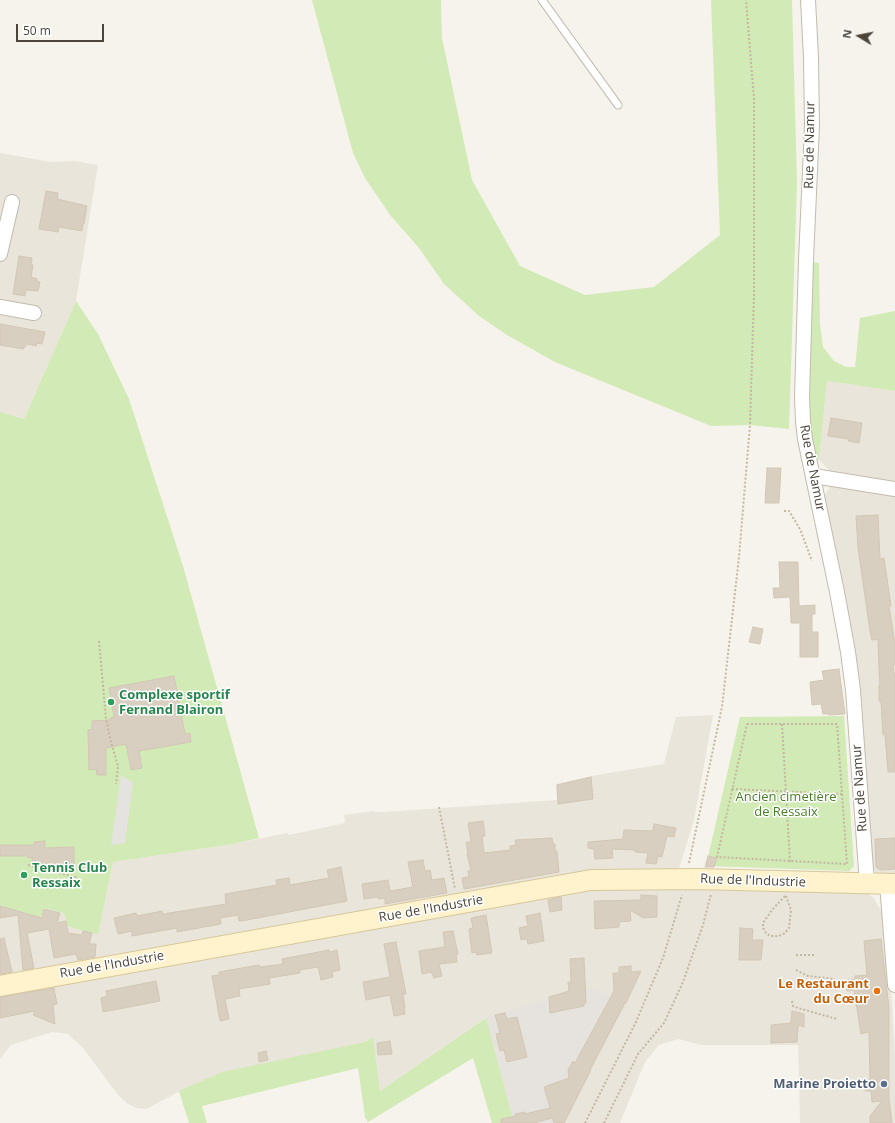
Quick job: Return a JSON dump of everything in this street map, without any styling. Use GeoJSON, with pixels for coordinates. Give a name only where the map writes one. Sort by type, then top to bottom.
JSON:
{"type":"FeatureCollection","features":[{"type":"Feature","properties":{"kind":"street","name":"Rue de Namur"},"geometry":{"type":"LineString","coordinates":[[808,0],[812,126],[802,397],[805,439],[814,476],[849,659],[853,690],[867,884]]}},
{"type":"Feature","properties":{"kind":"street"},"geometry":{"type":"LineString","coordinates":[[0,254],[12,202]]}},
{"type":"Feature","properties":{"kind":"street"},"geometry":{"type":"LineString","coordinates":[[0,306],[34,313]]}},
{"type":"Feature","properties":{"kind":"street"},"geometry":{"type":"LineString","coordinates":[[814,476],[895,489]]}},
{"type":"Feature","properties":{"kind":"street","name":"Rue de l'Industrie"},"geometry":{"type":"LineString","coordinates":[[0,986],[591,880],[686,879],[891,884]]}},
{"type":"Feature","properties":{"kind":"street"},"geometry":{"type":"LineString","coordinates":[[891,884],[895,985]]}},
{"type":"Feature","properties":{"kind":"lane"},"geometry":{"type":"LineString","coordinates":[[542,0],[618,104]]}},
{"type":"Feature","properties":{"kind":"path"},"geometry":{"type":"LineString","coordinates":[[585,1123],[635,1024],[663,958],[686,879],[722,707],[739,557],[750,425],[754,294],[754,99],[746,0]]}},
{"type":"Feature","properties":{"kind":"path"},"geometry":{"type":"LineString","coordinates":[[784,511],[790,511],[800,529],[812,561]]}},
{"type":"Feature","properties":{"kind":"path"},"geometry":{"type":"LineString","coordinates":[[99,641],[106,719],[118,766],[116,784]]}},
{"type":"Feature","properties":{"kind":"path"},"geometry":{"type":"LineString","coordinates":[[747,724],[782,724],[837,724],[847,864],[717,857],[747,724]]}},
{"type":"Feature","properties":{"kind":"path"},"geometry":{"type":"LineString","coordinates":[[782,724],[790,862]]}},
{"type":"Feature","properties":{"kind":"path"},"geometry":{"type":"LineString","coordinates":[[732,789],[842,794]]}},
{"type":"Feature","properties":{"kind":"path"},"geometry":{"type":"LineString","coordinates":[[439,807],[458,904]]}},
{"type":"Feature","properties":{"kind":"path"},"geometry":{"type":"LineString","coordinates":[[28,865],[78,878]]}},
{"type":"Feature","properties":{"kind":"path"},"geometry":{"type":"LineString","coordinates":[[604,1123],[638,1054],[664,1023],[683,982],[703,925],[715,880]]}},
{"type":"Feature","properties":{"kind":"path"},"geometry":{"type":"LineString","coordinates":[[786,895],[791,910],[789,928],[785,933],[779,936],[770,936],[763,928],[763,923],[772,910],[786,895]]}},
{"type":"Feature","properties":{"kind":"path"},"geometry":{"type":"LineString","coordinates":[[796,955],[814,955]]}},
{"type":"Feature","properties":{"kind":"path"},"geometry":{"type":"LineString","coordinates":[[796,970],[808,976],[835,979]]}},
{"type":"Feature","properties":{"kind":"path"},"geometry":{"type":"LineString","coordinates":[[792,1001],[794,1006],[798,1008],[836,1019]]}},
{"type":"Feature","properties":{"kind":"shaded area"},"geometry":{"type":"Polygon","coordinates":[[[0,153],[51,162],[75,161],[98,165],[76,301],[24,419],[0,412],[0,153]]]}},
{"type":"Feature","properties":{"kind":"shaded area"},"geometry":{"type":"Polygon","coordinates":[[[827,381],[895,391],[895,484],[834,475],[819,460],[827,381]]]}},
{"type":"Feature","properties":{"kind":"shaded area"},"geometry":{"type":"Polygon","coordinates":[[[838,484],[895,493],[895,878],[878,875],[873,870],[871,864],[824,499],[831,486],[838,484]]]}},
{"type":"Feature","properties":{"kind":"shaded area"},"geometry":{"type":"Polygon","coordinates":[[[713,715],[694,820],[678,872],[0,981],[0,906],[41,918],[44,908],[64,913],[67,926],[98,935],[113,862],[233,844],[287,833],[289,835],[345,823],[344,815],[374,811],[385,812],[557,800],[556,784],[597,775],[664,764],[676,717],[713,715]]]}},
{"type":"Feature","properties":{"kind":"shaded area"},"geometry":{"type":"Polygon","coordinates":[[[121,775],[133,783],[125,843],[111,845],[121,775]]]}},
{"type":"Feature","properties":{"kind":"shaded area"},"geometry":{"type":"Polygon","coordinates":[[[583,886],[864,891],[874,898],[882,913],[892,1002],[895,1056],[895,1123],[800,1123],[798,1045],[701,1045],[679,1039],[659,1045],[645,1062],[620,1123],[514,1123],[486,1018],[380,1091],[373,1037],[365,1042],[184,1089],[146,1109],[136,1108],[128,1104],[118,1095],[84,1049],[68,1034],[52,1032],[11,1045],[0,1059],[0,992],[583,886]]]}},
{"type":"Feature","properties":{"kind":"shaded area"},"geometry":{"type":"Polygon","coordinates":[[[595,989],[625,1003],[561,1123],[514,1123],[486,1018],[495,1014],[568,994],[595,989]]]}},
{"type":"Feature","properties":{"kind":"green space"},"geometry":{"type":"Polygon","coordinates":[[[312,0],[441,0],[442,38],[472,180],[520,266],[585,295],[654,287],[720,235],[711,0],[792,0],[797,183],[789,429],[750,425],[711,426],[555,362],[507,335],[479,316],[444,284],[419,248],[390,215],[365,178],[353,153],[312,0]]]}},
{"type":"Feature","properties":{"kind":"green space"},"geometry":{"type":"Polygon","coordinates":[[[810,262],[819,263],[820,324],[823,347],[834,361],[846,367],[855,367],[860,318],[895,311],[895,391],[827,381],[819,460],[811,451],[807,426],[810,262]]]}},
{"type":"Feature","properties":{"kind":"green space","name":"Complexe sportif Fernand Blairon"},"geometry":{"type":"Polygon","coordinates":[[[76,301],[98,334],[129,399],[183,566],[259,838],[233,844],[113,862],[98,935],[67,926],[64,913],[44,908],[41,918],[0,906],[0,412],[24,419],[76,301]]]}},
{"type":"Feature","properties":{"kind":"green space","name":"Ancien cimetière de Ressaix"},"geometry":{"type":"Polygon","coordinates":[[[844,716],[854,866],[849,871],[706,866],[740,717],[844,716]]]}},
{"type":"Feature","properties":{"kind":"green space"},"geometry":{"type":"Polygon","coordinates":[[[486,1018],[514,1123],[492,1123],[473,1058],[368,1122],[365,1117],[358,1068],[202,1106],[207,1123],[189,1123],[179,1091],[222,1072],[365,1042],[373,1037],[380,1091],[486,1018]]]}},
{"type":"Feature","properties":{"kind":"building"},"geometry":{"type":"Polygon","coordinates":[[[46,191],[58,193],[57,199],[87,206],[82,231],[59,227],[58,232],[39,229],[46,191]]]}},
{"type":"Feature","properties":{"kind":"building"},"geometry":{"type":"Polygon","coordinates":[[[19,256],[32,258],[31,264],[33,265],[31,277],[40,282],[38,291],[26,290],[25,296],[13,294],[19,256]]]}},
{"type":"Feature","properties":{"kind":"building"},"geometry":{"type":"Polygon","coordinates":[[[0,324],[45,332],[42,344],[37,343],[36,346],[27,344],[23,349],[0,345],[0,324]]]}},
{"type":"Feature","properties":{"kind":"building"},"geometry":{"type":"Polygon","coordinates":[[[831,418],[862,423],[859,443],[848,441],[849,439],[828,436],[831,418]]]}},
{"type":"Feature","properties":{"kind":"building"},"geometry":{"type":"Polygon","coordinates":[[[767,468],[781,468],[779,503],[765,503],[767,468]]]}},
{"type":"Feature","properties":{"kind":"building"},"geometry":{"type":"Polygon","coordinates":[[[878,515],[880,559],[884,558],[895,644],[895,665],[893,665],[895,681],[895,772],[888,772],[885,735],[883,735],[881,701],[879,701],[880,685],[878,639],[872,640],[870,631],[858,548],[856,516],[878,515]]]}},
{"type":"Feature","properties":{"kind":"building"},"geometry":{"type":"Polygon","coordinates":[[[779,562],[798,562],[799,606],[815,605],[815,614],[812,614],[812,632],[818,632],[818,657],[800,657],[800,623],[791,623],[790,597],[774,598],[773,588],[780,588],[779,562]]]}},
{"type":"Feature","properties":{"kind":"building"},"geometry":{"type":"Polygon","coordinates":[[[753,627],[763,629],[760,644],[749,642],[753,627]]]}},
{"type":"Feature","properties":{"kind":"building"},"geometry":{"type":"Polygon","coordinates":[[[839,669],[845,714],[823,714],[821,704],[812,705],[810,682],[824,680],[822,671],[839,669]]]}},
{"type":"Feature","properties":{"kind":"building"},"geometry":{"type":"Polygon","coordinates":[[[174,676],[185,734],[190,733],[191,742],[139,751],[142,768],[131,770],[126,744],[106,748],[106,775],[97,775],[96,769],[89,770],[88,730],[92,729],[92,721],[110,720],[110,718],[114,717],[109,688],[174,676]]]}},
{"type":"Feature","properties":{"kind":"building"},"geometry":{"type":"Polygon","coordinates":[[[591,777],[593,799],[558,804],[557,785],[591,777]]]}},
{"type":"Feature","properties":{"kind":"building"},"geometry":{"type":"Polygon","coordinates":[[[483,821],[485,836],[482,837],[484,853],[510,850],[510,846],[516,845],[515,840],[552,838],[553,844],[555,844],[555,851],[557,851],[559,872],[464,889],[462,878],[469,877],[468,871],[471,870],[466,842],[471,842],[468,823],[483,821]]]}},
{"type":"Feature","properties":{"kind":"building"},"geometry":{"type":"Polygon","coordinates":[[[654,824],[676,828],[674,837],[667,836],[662,857],[658,856],[656,864],[646,863],[648,853],[635,852],[635,850],[612,849],[613,858],[595,859],[594,849],[588,848],[588,842],[623,839],[624,830],[653,831],[654,824]]]}},
{"type":"Feature","properties":{"kind":"building"},"geometry":{"type":"Polygon","coordinates":[[[895,838],[895,869],[880,870],[876,867],[875,839],[895,838]]]}},
{"type":"Feature","properties":{"kind":"building"},"geometry":{"type":"Polygon","coordinates":[[[45,841],[45,848],[74,847],[74,866],[49,867],[49,863],[32,864],[32,857],[28,858],[28,856],[0,856],[0,845],[34,845],[34,842],[45,841]]]}},
{"type":"Feature","properties":{"kind":"building"},"geometry":{"type":"Polygon","coordinates":[[[708,856],[717,858],[714,867],[705,867],[708,856]]]}},
{"type":"Feature","properties":{"kind":"building"},"geometry":{"type":"Polygon","coordinates":[[[423,860],[425,871],[430,870],[432,880],[444,878],[447,893],[385,904],[385,898],[378,899],[378,897],[364,899],[362,884],[388,880],[390,891],[413,887],[408,862],[423,860]]]}},
{"type":"Feature","properties":{"kind":"building"},"geometry":{"type":"Polygon","coordinates":[[[341,867],[347,901],[247,920],[239,921],[238,915],[220,918],[221,924],[177,932],[177,928],[132,936],[132,931],[118,934],[114,918],[136,913],[137,916],[162,911],[163,914],[226,904],[225,894],[277,885],[276,880],[289,878],[290,885],[329,878],[327,870],[341,867]]]}},
{"type":"Feature","properties":{"kind":"building"},"geometry":{"type":"Polygon","coordinates":[[[641,895],[657,896],[657,917],[643,918],[630,910],[631,921],[619,922],[619,927],[595,929],[594,901],[641,900],[641,895]]]}},
{"type":"Feature","properties":{"kind":"building"},"geometry":{"type":"Polygon","coordinates":[[[561,897],[562,910],[550,912],[548,900],[561,897]]]}},
{"type":"Feature","properties":{"kind":"building"},"geometry":{"type":"Polygon","coordinates":[[[0,906],[42,918],[44,909],[60,913],[57,923],[66,921],[68,933],[82,935],[83,931],[92,933],[89,944],[96,944],[95,957],[78,960],[76,954],[54,958],[49,929],[27,933],[34,968],[23,970],[18,915],[0,918],[0,906]]]}},
{"type":"Feature","properties":{"kind":"building"},"geometry":{"type":"Polygon","coordinates":[[[540,913],[544,941],[528,944],[527,939],[521,940],[519,928],[528,926],[526,916],[540,913]]]}},
{"type":"Feature","properties":{"kind":"building"},"geometry":{"type":"Polygon","coordinates":[[[486,915],[492,953],[477,955],[476,952],[472,953],[469,929],[473,928],[471,918],[486,915]]]}},
{"type":"Feature","properties":{"kind":"building"},"geometry":{"type":"Polygon","coordinates":[[[740,928],[753,929],[752,940],[763,940],[761,960],[739,960],[740,928]]]}},
{"type":"Feature","properties":{"kind":"building"},"geometry":{"type":"Polygon","coordinates":[[[453,931],[458,954],[456,955],[457,962],[439,964],[442,976],[434,978],[431,972],[422,974],[419,951],[445,947],[443,932],[453,931]]]}},
{"type":"Feature","properties":{"kind":"building"},"geometry":{"type":"Polygon","coordinates":[[[4,938],[12,972],[0,974],[0,939],[4,938]]]}},
{"type":"Feature","properties":{"kind":"building"},"geometry":{"type":"Polygon","coordinates":[[[881,939],[889,1008],[889,1099],[892,1123],[870,1123],[870,1116],[882,1101],[872,1102],[871,1091],[865,1091],[864,1080],[870,1080],[869,1032],[861,1034],[854,990],[847,991],[846,980],[855,979],[855,976],[867,975],[864,941],[881,939]]]}},
{"type":"Feature","properties":{"kind":"building"},"geometry":{"type":"Polygon","coordinates":[[[396,942],[406,994],[403,994],[405,1014],[394,1016],[390,995],[366,1000],[363,982],[390,977],[384,944],[396,942]]]}},
{"type":"Feature","properties":{"kind":"building"},"geometry":{"type":"Polygon","coordinates":[[[329,950],[330,952],[337,950],[340,970],[332,972],[333,977],[321,980],[318,967],[299,970],[300,973],[269,978],[270,984],[239,989],[240,996],[225,999],[229,1019],[220,1021],[212,976],[219,975],[219,972],[259,965],[260,967],[283,964],[282,959],[329,950]]]}},
{"type":"Feature","properties":{"kind":"building"},"geometry":{"type":"Polygon","coordinates":[[[584,958],[586,1003],[584,1003],[584,1006],[550,1013],[549,997],[569,991],[568,982],[571,983],[570,959],[584,958]]]}},
{"type":"Feature","properties":{"kind":"building"},"geometry":{"type":"Polygon","coordinates":[[[631,966],[631,972],[641,971],[564,1123],[554,1123],[552,1118],[534,1123],[501,1123],[501,1119],[516,1116],[515,1114],[525,1112],[525,1114],[550,1108],[544,1087],[569,1078],[568,1070],[573,1061],[575,1063],[614,991],[613,973],[619,973],[619,967],[631,966]]]}},
{"type":"Feature","properties":{"kind":"building"},"geometry":{"type":"Polygon","coordinates":[[[156,981],[160,1001],[103,1012],[101,998],[107,996],[106,991],[156,981]]]}},
{"type":"Feature","properties":{"kind":"building"},"geometry":{"type":"Polygon","coordinates":[[[54,988],[57,1004],[53,1005],[55,1024],[33,1015],[35,1011],[0,1018],[0,997],[54,988]]]}},
{"type":"Feature","properties":{"kind":"building"},"geometry":{"type":"Polygon","coordinates":[[[792,1011],[804,1014],[804,1027],[798,1025],[797,1042],[771,1043],[771,1025],[792,1023],[792,1011]]]}},
{"type":"Feature","properties":{"kind":"building"},"geometry":{"type":"Polygon","coordinates":[[[505,1013],[507,1019],[517,1017],[527,1057],[507,1062],[504,1050],[500,1051],[496,1034],[500,1033],[495,1015],[505,1013]]]}},
{"type":"Feature","properties":{"kind":"building"},"geometry":{"type":"Polygon","coordinates":[[[390,1041],[392,1054],[378,1055],[377,1043],[390,1041]]]}},
{"type":"Feature","properties":{"kind":"building"},"geometry":{"type":"Polygon","coordinates":[[[266,1051],[268,1060],[259,1062],[258,1053],[266,1051]]]}},
{"type":"Feature","properties":{"kind":"place","name":"Complexe sportif Fernand Blairon"},"geometry":{"type":"Point","coordinates":[111,702]}},
{"type":"Feature","properties":{"kind":"place","name":"Tennis Club Ressaix"},"geometry":{"type":"Point","coordinates":[24,875]}},
{"type":"Feature","properties":{"kind":"place","name":"Le Restaurant du Cœur"},"geometry":{"type":"Point","coordinates":[877,991]}},
{"type":"Feature","properties":{"kind":"place","name":"Marine Proietto"},"geometry":{"type":"Point","coordinates":[884,1084]}}]}
